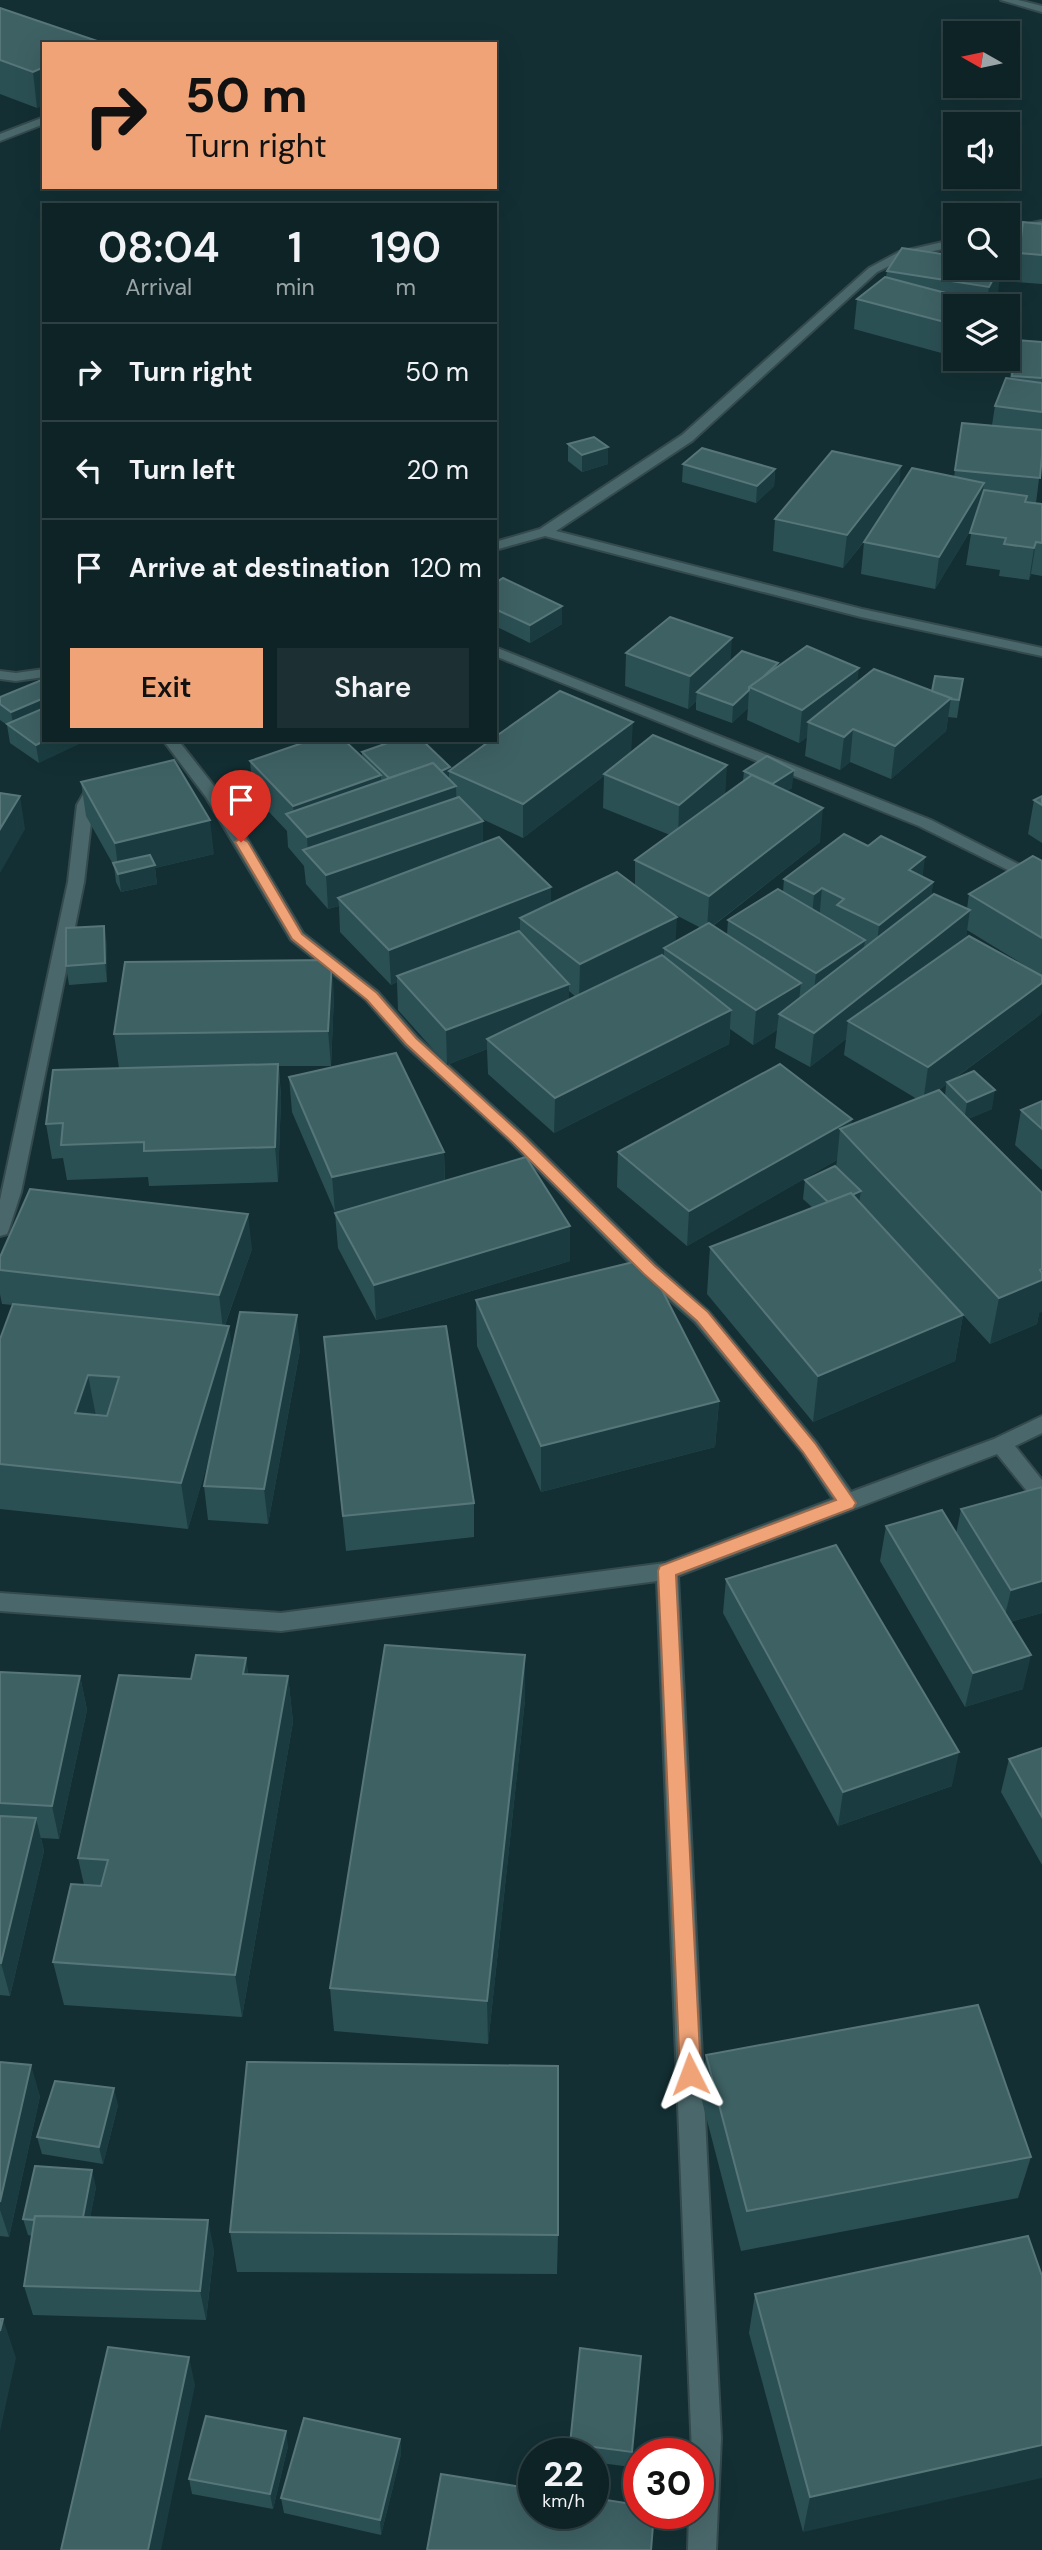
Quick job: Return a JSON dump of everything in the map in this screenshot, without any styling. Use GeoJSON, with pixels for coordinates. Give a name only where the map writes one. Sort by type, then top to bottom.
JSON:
{"type":"FeatureCollection","features":[{"type":"Feature","properties":{"kind":"street"},"geometry":{"type":"LineString","coordinates":[[1006,0],[1042,9]]}},
{"type":"Feature","properties":{"kind":"street"},"geometry":{"type":"LineString","coordinates":[[0,138],[42,121]]}},
{"type":"Feature","properties":{"kind":"street"},"geometry":{"type":"LineString","coordinates":[[1020,229],[1042,224]]}},
{"type":"Feature","properties":{"kind":"street"},"geometry":{"type":"LineString","coordinates":[[497,545],[545,532],[687,438],[873,270],[903,254],[943,245]]}},
{"type":"Feature","properties":{"kind":"street"},"geometry":{"type":"LineString","coordinates":[[545,532],[861,613],[1042,652]]}},
{"type":"Feature","properties":{"kind":"street"},"geometry":{"type":"LineString","coordinates":[[497,652],[925,823],[1042,882]]}},
{"type":"Feature","properties":{"kind":"street"},"geometry":{"type":"LineString","coordinates":[[0,675],[16,677],[42,673]]}},
{"type":"Feature","properties":{"kind":"street"},"geometry":{"type":"LineString","coordinates":[[171,742],[178,763],[214,795],[297,936],[372,996],[411,1041],[517,1138],[649,1270],[702,1317],[809,1447],[847,1503]]}},
{"type":"Feature","properties":{"kind":"street"},"geometry":{"type":"LineString","coordinates":[[0,1229],[76,882],[85,805],[96,792],[121,783]]}},
{"type":"Feature","properties":{"kind":"street"},"geometry":{"type":"LineString","coordinates":[[0,1602],[281,1622],[667,1571],[1001,1444],[1042,1424]]}},
{"type":"Feature","properties":{"kind":"street"},"geometry":{"type":"LineString","coordinates":[[1001,1444],[1042,1494]]}},
{"type":"Feature","properties":{"kind":"street"},"geometry":{"type":"LineString","coordinates":[[667,1571],[707,2438],[702,2550]]}},
{"type":"Feature","properties":{"kind":"building"},"geometry":{"type":"Polygon","coordinates":[[[0,8],[100,42],[42,42],[42,68],[33,72],[0,60],[0,8]]]}},
{"type":"Feature","properties":{"kind":"building"},"geometry":{"type":"Polygon","coordinates":[[[1023,222],[1042,224],[1042,255],[1020,253],[1023,222]]]}},
{"type":"Feature","properties":{"kind":"building"},"geometry":{"type":"Polygon","coordinates":[[[902,248],[943,254],[943,280],[887,271],[902,248]]]}},
{"type":"Feature","properties":{"kind":"building"},"geometry":{"type":"Polygon","coordinates":[[[885,277],[949,294],[943,294],[943,322],[857,299],[885,277]]]}},
{"type":"Feature","properties":{"kind":"building"},"geometry":{"type":"Polygon","coordinates":[[[944,280],[993,280],[989,287],[944,280]]]}},
{"type":"Feature","properties":{"kind":"building"},"geometry":{"type":"Polygon","coordinates":[[[1020,340],[1042,342],[1042,378],[1012,376],[1012,371],[1020,371],[1020,340]]]}},
{"type":"Feature","properties":{"kind":"building"},"geometry":{"type":"Polygon","coordinates":[[[1006,378],[1042,383],[1042,412],[995,406],[1006,378]]]}},
{"type":"Feature","properties":{"kind":"building"},"geometry":{"type":"Polygon","coordinates":[[[962,423],[1042,430],[1040,478],[955,470],[962,423]]]}},
{"type":"Feature","properties":{"kind":"building"},"geometry":{"type":"Polygon","coordinates":[[[594,437],[608,447],[582,455],[568,444],[594,437]]]}},
{"type":"Feature","properties":{"kind":"building"},"geometry":{"type":"Polygon","coordinates":[[[702,448],[775,469],[757,486],[683,464],[702,448]]]}},
{"type":"Feature","properties":{"kind":"building"},"geometry":{"type":"Polygon","coordinates":[[[832,451],[901,466],[847,535],[775,519],[832,451]]]}},
{"type":"Feature","properties":{"kind":"building"},"geometry":{"type":"Polygon","coordinates":[[[912,468],[984,483],[939,557],[864,542],[912,468]]]}},
{"type":"Feature","properties":{"kind":"building"},"geometry":{"type":"Polygon","coordinates":[[[984,490],[1027,496],[1025,502],[1042,504],[1042,543],[1036,542],[1034,548],[1004,544],[1006,538],[970,533],[984,490]]]}},
{"type":"Feature","properties":{"kind":"building"},"geometry":{"type":"Polygon","coordinates":[[[503,578],[562,606],[530,625],[497,610],[497,582],[503,578]]]}},
{"type":"Feature","properties":{"kind":"building"},"geometry":{"type":"Polygon","coordinates":[[[670,617],[732,638],[690,676],[626,653],[670,617]]]}},
{"type":"Feature","properties":{"kind":"building"},"geometry":{"type":"Polygon","coordinates":[[[807,646],[859,668],[802,710],[749,687],[807,646]]]}},
{"type":"Feature","properties":{"kind":"building"},"geometry":{"type":"Polygon","coordinates":[[[742,651],[778,663],[749,687],[733,705],[697,692],[742,651]]]}},
{"type":"Feature","properties":{"kind":"building"},"geometry":{"type":"Polygon","coordinates":[[[874,669],[951,698],[895,746],[853,729],[844,737],[808,722],[874,669]]]}},
{"type":"Feature","properties":{"kind":"building"},"geometry":{"type":"Polygon","coordinates":[[[935,676],[963,679],[959,700],[932,691],[935,676]]]}},
{"type":"Feature","properties":{"kind":"building"},"geometry":{"type":"Polygon","coordinates":[[[42,680],[42,699],[11,712],[0,704],[0,697],[42,680]]]}},
{"type":"Feature","properties":{"kind":"building"},"geometry":{"type":"Polygon","coordinates":[[[560,691],[633,722],[523,804],[449,771],[488,742],[497,742],[497,736],[560,691]]]}},
{"type":"Feature","properties":{"kind":"building"},"geometry":{"type":"Polygon","coordinates":[[[42,709],[42,742],[36,745],[7,724],[42,709]]]}},
{"type":"Feature","properties":{"kind":"building"},"geometry":{"type":"Polygon","coordinates":[[[653,735],[727,765],[679,805],[604,774],[653,735]]]}},
{"type":"Feature","properties":{"kind":"building"},"geometry":{"type":"Polygon","coordinates":[[[305,742],[346,742],[381,775],[293,806],[250,761],[305,742]]]}},
{"type":"Feature","properties":{"kind":"building"},"geometry":{"type":"Polygon","coordinates":[[[390,742],[424,742],[450,767],[441,771],[433,763],[389,778],[362,752],[390,742]]]}},
{"type":"Feature","properties":{"kind":"building"},"geometry":{"type":"Polygon","coordinates":[[[767,756],[794,770],[772,784],[744,771],[767,756]]]}},
{"type":"Feature","properties":{"kind":"building"},"geometry":{"type":"Polygon","coordinates":[[[174,760],[210,820],[115,843],[81,782],[174,760]]]}},
{"type":"Feature","properties":{"kind":"building"},"geometry":{"type":"Polygon","coordinates":[[[433,763],[456,786],[307,837],[286,814],[433,763]]]}},
{"type":"Feature","properties":{"kind":"building"},"geometry":{"type":"Polygon","coordinates":[[[752,775],[823,808],[709,896],[635,860],[752,775]]]}},
{"type":"Feature","properties":{"kind":"building"},"geometry":{"type":"Polygon","coordinates":[[[0,793],[20,796],[0,829],[0,793]]]}},
{"type":"Feature","properties":{"kind":"building"},"geometry":{"type":"Polygon","coordinates":[[[1042,796],[1042,805],[1034,800],[1042,796]]]}},
{"type":"Feature","properties":{"kind":"building"},"geometry":{"type":"Polygon","coordinates":[[[459,797],[483,821],[326,875],[303,850],[459,797]]]}},
{"type":"Feature","properties":{"kind":"building"},"geometry":{"type":"Polygon","coordinates":[[[844,834],[868,846],[881,836],[925,857],[909,870],[933,882],[879,925],[837,905],[844,899],[822,888],[814,894],[784,879],[844,834]]]}},
{"type":"Feature","properties":{"kind":"building"},"geometry":{"type":"Polygon","coordinates":[[[499,837],[551,887],[389,950],[338,898],[499,837]]]}},
{"type":"Feature","properties":{"kind":"building"},"geometry":{"type":"Polygon","coordinates":[[[150,855],[155,865],[118,874],[113,863],[150,855]]]}},
{"type":"Feature","properties":{"kind":"building"},"geometry":{"type":"Polygon","coordinates":[[[1033,856],[1042,861],[1042,938],[969,894],[1033,856]]]}},
{"type":"Feature","properties":{"kind":"building"},"geometry":{"type":"Polygon","coordinates":[[[617,872],[677,917],[580,964],[520,918],[617,872]]]}},
{"type":"Feature","properties":{"kind":"building"},"geometry":{"type":"Polygon","coordinates":[[[778,889],[865,940],[816,973],[728,920],[778,889]]]}},
{"type":"Feature","properties":{"kind":"building"},"geometry":{"type":"Polygon","coordinates":[[[934,894],[970,910],[814,1033],[779,1014],[934,894]]]}},
{"type":"Feature","properties":{"kind":"building"},"geometry":{"type":"Polygon","coordinates":[[[709,923],[801,983],[756,1010],[664,948],[709,923]]]}},
{"type":"Feature","properties":{"kind":"building"},"geometry":{"type":"Polygon","coordinates":[[[104,926],[105,963],[66,966],[66,928],[104,926]]]}},
{"type":"Feature","properties":{"kind":"building"},"geometry":{"type":"Polygon","coordinates":[[[519,931],[569,984],[446,1030],[397,976],[519,931]]]}},
{"type":"Feature","properties":{"kind":"building"},"geometry":{"type":"Polygon","coordinates":[[[969,936],[1042,976],[1042,983],[928,1067],[848,1021],[969,936]]]}},
{"type":"Feature","properties":{"kind":"building"},"geometry":{"type":"Polygon","coordinates":[[[662,955],[731,1010],[555,1098],[487,1039],[662,955]]]}},
{"type":"Feature","properties":{"kind":"building"},"geometry":{"type":"Polygon","coordinates":[[[332,960],[328,1031],[114,1034],[125,962],[332,960]]]}},
{"type":"Feature","properties":{"kind":"building"},"geometry":{"type":"Polygon","coordinates":[[[396,1053],[444,1152],[332,1177],[289,1077],[396,1053]]]}},
{"type":"Feature","properties":{"kind":"building"},"geometry":{"type":"Polygon","coordinates":[[[278,1064],[275,1147],[144,1151],[144,1142],[61,1145],[63,1123],[46,1124],[53,1070],[278,1064]]]}},
{"type":"Feature","properties":{"kind":"building"},"geometry":{"type":"Polygon","coordinates":[[[780,1064],[852,1119],[689,1211],[618,1152],[780,1064]]]}},
{"type":"Feature","properties":{"kind":"building"},"geometry":{"type":"Polygon","coordinates":[[[974,1071],[995,1090],[967,1102],[947,1082],[974,1071]]]}},
{"type":"Feature","properties":{"kind":"building"},"geometry":{"type":"Polygon","coordinates":[[[939,1090],[1042,1193],[1042,1280],[999,1298],[840,1129],[939,1090]]]}},
{"type":"Feature","properties":{"kind":"building"},"geometry":{"type":"Polygon","coordinates":[[[1042,1101],[1042,1129],[1021,1110],[1042,1101]]]}},
{"type":"Feature","properties":{"kind":"building"},"geometry":{"type":"Polygon","coordinates":[[[526,1157],[570,1226],[374,1285],[335,1213],[526,1157]]]}},
{"type":"Feature","properties":{"kind":"building"},"geometry":{"type":"Polygon","coordinates":[[[835,1166],[861,1191],[828,1202],[805,1180],[835,1166]]]}},
{"type":"Feature","properties":{"kind":"building"},"geometry":{"type":"Polygon","coordinates":[[[30,1189],[248,1214],[219,1295],[0,1270],[0,1257],[30,1189]]]}},
{"type":"Feature","properties":{"kind":"building"},"geometry":{"type":"Polygon","coordinates":[[[851,1193],[963,1315],[818,1376],[710,1247],[851,1193]]]}},
{"type":"Feature","properties":{"kind":"building"},"geometry":{"type":"Polygon","coordinates":[[[646,1259],[719,1401],[541,1446],[476,1300],[646,1259]]]}},
{"type":"Feature","properties":{"kind":"building"},"geometry":{"type":"Polygon","coordinates":[[[13,1304],[229,1326],[181,1483],[0,1464],[0,1339],[13,1304]],[[88,1375],[75,1413],[107,1416],[119,1377],[88,1375]]]}},
{"type":"Feature","properties":{"kind":"building"},"geometry":{"type":"Polygon","coordinates":[[[240,1312],[297,1315],[264,1489],[204,1486],[240,1312]]]}},
{"type":"Feature","properties":{"kind":"building"},"geometry":{"type":"Polygon","coordinates":[[[446,1326],[474,1503],[343,1516],[324,1337],[446,1326]]]}},
{"type":"Feature","properties":{"kind":"building"},"geometry":{"type":"Polygon","coordinates":[[[1042,1487],[1042,1581],[1011,1590],[961,1509],[1042,1487]]]}},
{"type":"Feature","properties":{"kind":"building"},"geometry":{"type":"Polygon","coordinates":[[[942,1510],[1031,1655],[973,1673],[886,1526],[942,1510]]]}},
{"type":"Feature","properties":{"kind":"building"},"geometry":{"type":"Polygon","coordinates":[[[836,1545],[959,1752],[843,1792],[726,1579],[836,1545]]]}},
{"type":"Feature","properties":{"kind":"building"},"geometry":{"type":"Polygon","coordinates":[[[385,1645],[525,1655],[487,2001],[330,1988],[385,1645]]]}},
{"type":"Feature","properties":{"kind":"building"},"geometry":{"type":"Polygon","coordinates":[[[196,1655],[246,1658],[243,1674],[288,1676],[235,1975],[53,1962],[71,1884],[101,1886],[108,1860],[78,1858],[119,1675],[191,1679],[196,1655]]]}},
{"type":"Feature","properties":{"kind":"building"},"geometry":{"type":"Polygon","coordinates":[[[0,1672],[80,1676],[52,1806],[0,1803],[0,1672]]]}},
{"type":"Feature","properties":{"kind":"building"},"geometry":{"type":"Polygon","coordinates":[[[1042,1748],[1042,1817],[1009,1759],[1042,1748]]]}},
{"type":"Feature","properties":{"kind":"building"},"geometry":{"type":"Polygon","coordinates":[[[0,1816],[36,1818],[1,1963],[0,1963],[0,1816]]]}},
{"type":"Feature","properties":{"kind":"building"},"geometry":{"type":"Polygon","coordinates":[[[978,2005],[1031,2157],[747,2211],[706,2055],[978,2005]]]}},
{"type":"Feature","properties":{"kind":"building"},"geometry":{"type":"Polygon","coordinates":[[[0,2062],[31,2065],[0,2202],[0,2062]]]}},
{"type":"Feature","properties":{"kind":"building"},"geometry":{"type":"Polygon","coordinates":[[[247,2062],[558,2066],[558,2235],[230,2232],[247,2062]]]}},
{"type":"Feature","properties":{"kind":"building"},"geometry":{"type":"Polygon","coordinates":[[[55,2081],[114,2088],[99,2147],[37,2137],[55,2081]]]}},
{"type":"Feature","properties":{"kind":"building"},"geometry":{"type":"Polygon","coordinates":[[[35,2166],[92,2170],[83,2217],[35,2216],[34,2220],[23,2219],[35,2166]]]}},
{"type":"Feature","properties":{"kind":"building"},"geometry":{"type":"Polygon","coordinates":[[[35,2216],[208,2220],[200,2291],[24,2286],[35,2216]]]}},
{"type":"Feature","properties":{"kind":"building"},"geometry":{"type":"Polygon","coordinates":[[[1028,2236],[1042,2276],[1042,2445],[810,2497],[755,2294],[1028,2236]]]}},
{"type":"Feature","properties":{"kind":"building"},"geometry":{"type":"Polygon","coordinates":[[[108,2347],[189,2357],[148,2550],[61,2550],[108,2347]]]}},
{"type":"Feature","properties":{"kind":"building"},"geometry":{"type":"Polygon","coordinates":[[[580,2348],[641,2356],[633,2438],[623,2438],[623,2451],[609,2449],[609,2438],[571,2438],[580,2348]]]}},
{"type":"Feature","properties":{"kind":"building"},"geometry":{"type":"Polygon","coordinates":[[[206,2416],[286,2431],[270,2494],[189,2479],[206,2416]]]}},
{"type":"Feature","properties":{"kind":"building"},"geometry":{"type":"Polygon","coordinates":[[[304,2418],[400,2439],[380,2520],[281,2498],[304,2418]]]}},
{"type":"Feature","properties":{"kind":"building"},"geometry":{"type":"Polygon","coordinates":[[[441,2474],[518,2486],[518,2529],[609,2529],[609,2500],[623,2503],[623,2529],[653,2529],[651,2550],[427,2550],[441,2474]]]}},
{"type":"Feature","properties":{"kind":"route"},"geometry":{"type":"LineString","coordinates":[[241,842],[297,936],[372,996],[411,1041],[517,1138],[649,1270],[702,1317],[809,1447],[847,1503],[667,1571],[690,2074]]}}]}
